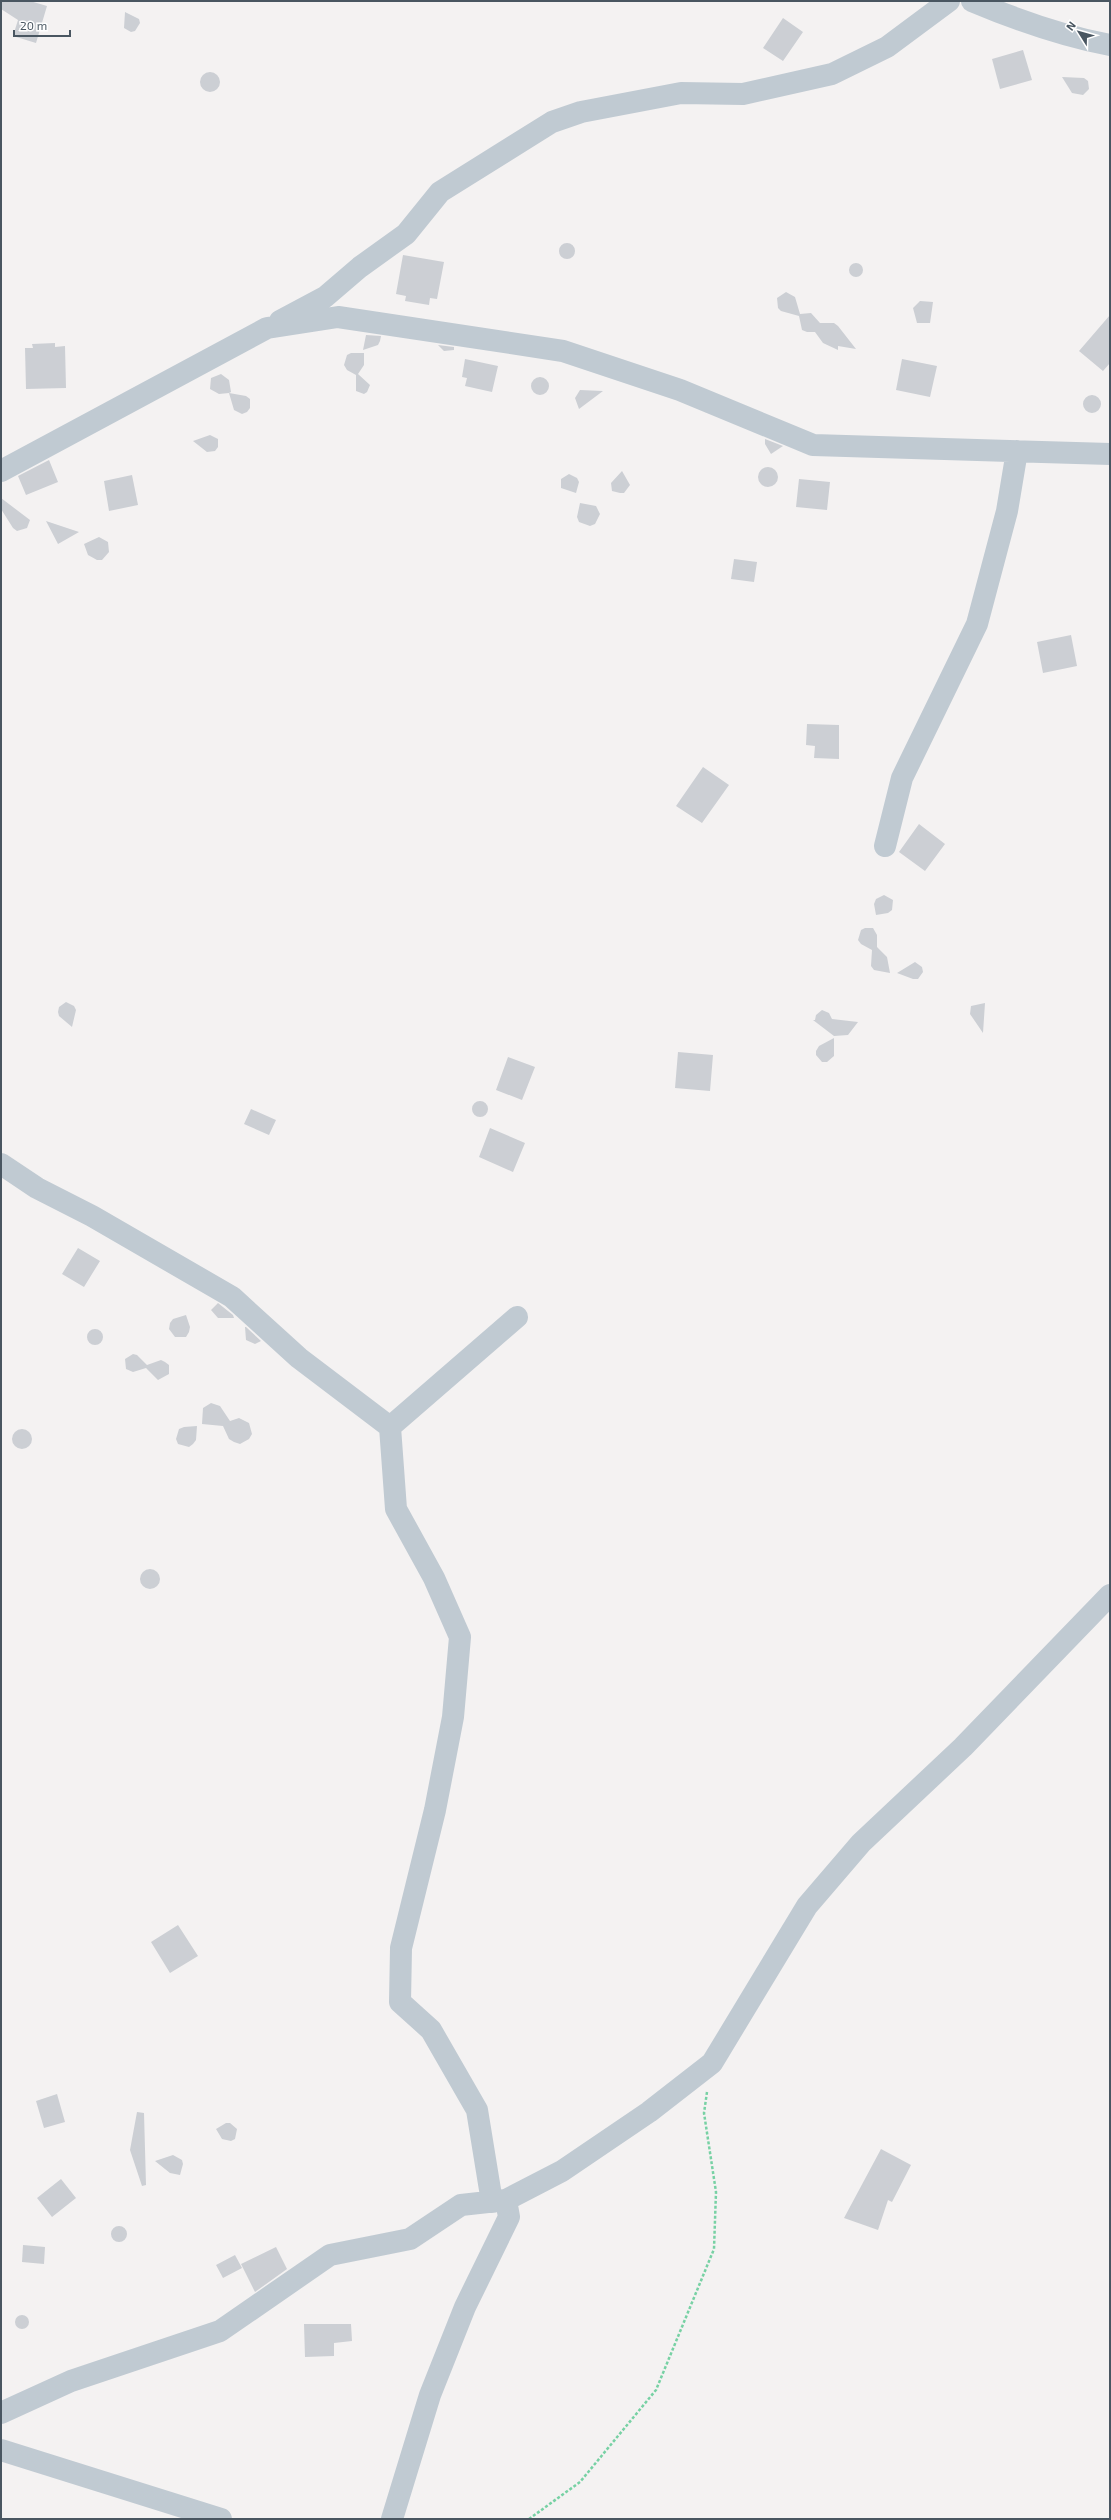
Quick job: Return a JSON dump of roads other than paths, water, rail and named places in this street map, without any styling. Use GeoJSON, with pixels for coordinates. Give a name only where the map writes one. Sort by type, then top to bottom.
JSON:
{"type":"FeatureCollection","features":[{"type":"Feature","properties":{"kind":"street"},"geometry":{"type":"LineString","coordinates":[[1,471],[324,297],[360,267],[406,234],[440,192],[552,122],[581,112],[681,93],[743,94],[832,74],[887,47],[948,1]]}},
{"type":"Feature","properties":{"kind":"street"},"geometry":{"type":"LineString","coordinates":[[972,1],[1015,19],[1080,39],[1110,45]]}},
{"type":"Feature","properties":{"kind":"street"},"geometry":{"type":"LineString","coordinates":[[267,328],[338,317],[563,351],[680,390],[813,445],[1110,454]]}},
{"type":"Feature","properties":{"kind":"street"},"geometry":{"type":"LineString","coordinates":[[886,846],[902,778],[977,624],[1008,511],[1017,451]]}},
{"type":"Feature","properties":{"kind":"street"},"geometry":{"type":"LineString","coordinates":[[1,1164],[37,1188],[92,1216],[232,1297],[299,1358],[390,1427],[396,1509],[434,1578],[460,1637],[453,1717],[435,1810],[401,1948],[400,2002],[431,2030],[477,2110],[499,2201],[509,2217],[465,2307],[430,2395],[392,2519]]}},
{"type":"Feature","properties":{"kind":"street"},"geometry":{"type":"LineString","coordinates":[[390,1427],[517,1317]]}},
{"type":"Feature","properties":{"kind":"street"},"geometry":{"type":"LineString","coordinates":[[1,2413],[71,2381],[220,2331],[330,2255],[410,2239],[461,2205],[499,2201],[562,2170],[649,2112],[712,2063],[807,1906],[861,1843],[963,1747],[1110,1595]]}},
{"type":"Feature","properties":{"kind":"street"},"geometry":{"type":"LineString","coordinates":[[1,2450],[221,2519]]}}]}
